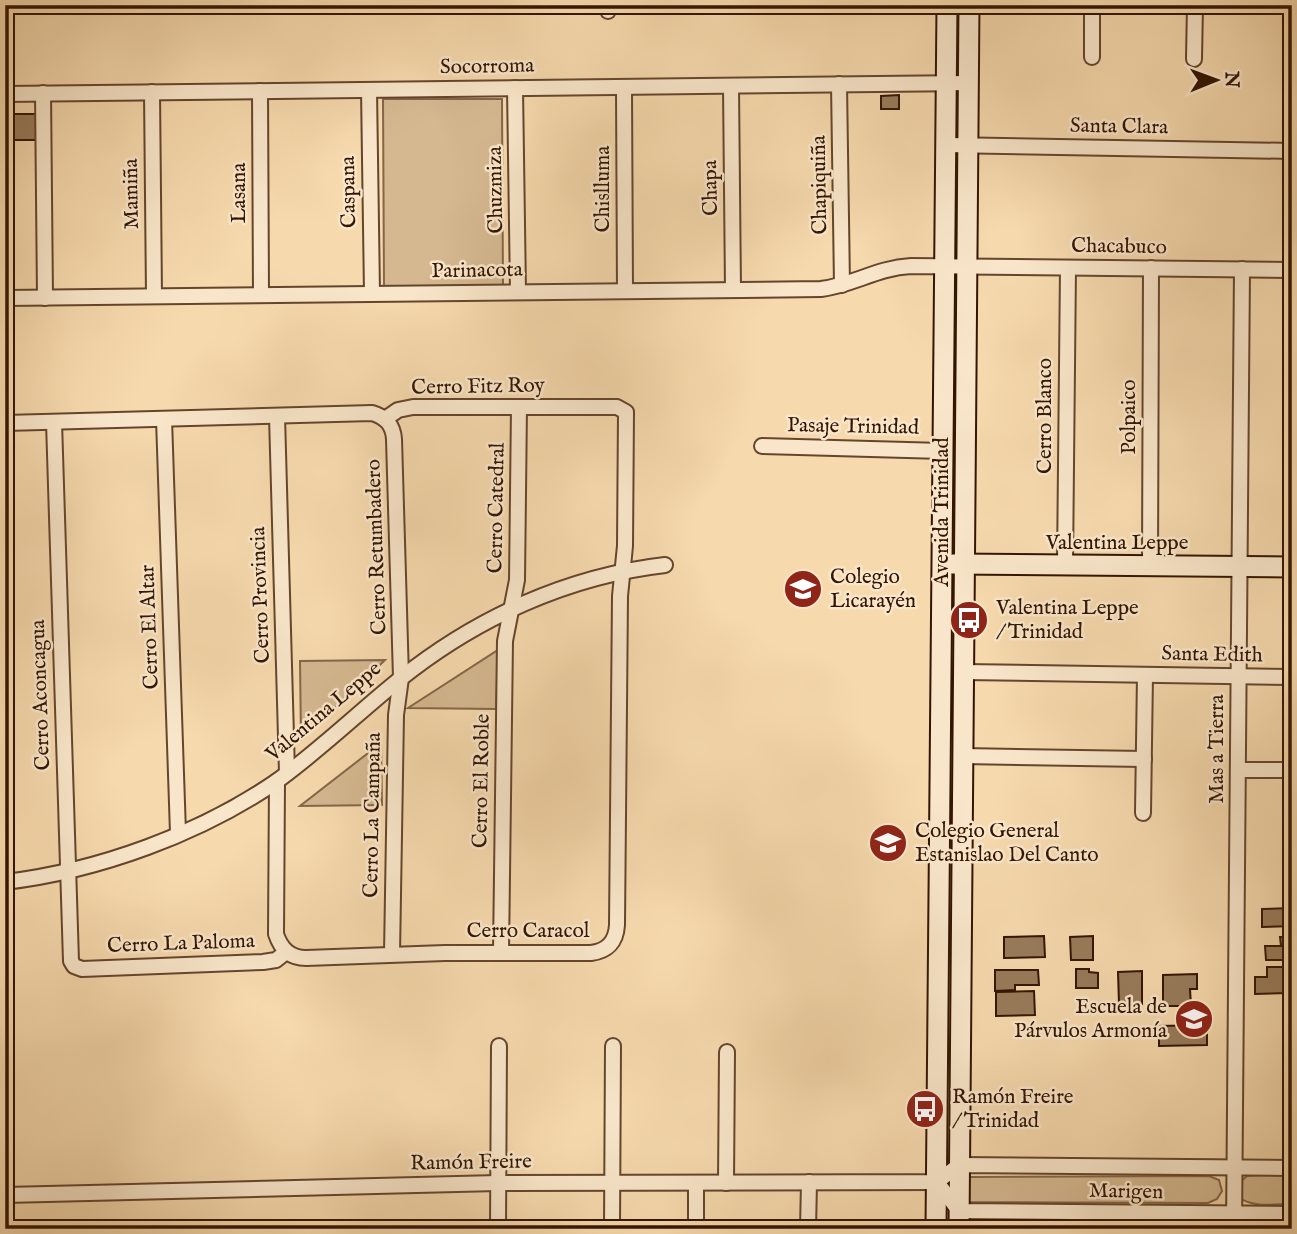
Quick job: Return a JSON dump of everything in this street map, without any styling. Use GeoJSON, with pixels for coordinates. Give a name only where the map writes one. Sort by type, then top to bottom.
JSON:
{"type":"FeatureCollection","features":[{"type":"Feature","properties":{"kind":"main road","name":"Avenida Trinidad"},"geometry":{"type":"LineString","coordinates":[[936,1229],[947,5]]}},
{"type":"Feature","properties":{"kind":"main road","name":"Avenida Trinidad"},"geometry":{"type":"LineString","coordinates":[[959,1220],[970,5]]}},
{"type":"Feature","properties":{"kind":"main road","name":"Valentina Leppe"},"geometry":{"type":"LineString","coordinates":[[942,564],[1292,567]]}},
{"type":"Feature","properties":{"kind":"street"},"geometry":{"type":"LineString","coordinates":[[1092,5],[1092,57]]}},
{"type":"Feature","properties":{"kind":"street"},"geometry":{"type":"LineString","coordinates":[[1194,59],[1195,5]]}},
{"type":"Feature","properties":{"kind":"street","name":"Socorroma"},"geometry":{"type":"LineString","coordinates":[[5,94],[969,83]]}},
{"type":"Feature","properties":{"kind":"street","name":"Chapiquiña"},"geometry":{"type":"LineString","coordinates":[[839,85],[842,285]]}},
{"type":"Feature","properties":{"kind":"street","name":"Chapa"},"geometry":{"type":"LineString","coordinates":[[731,86],[733,290]]}},
{"type":"Feature","properties":{"kind":"street","name":"Chislluma"},"geometry":{"type":"LineString","coordinates":[[624,87],[625,291]]}},
{"type":"Feature","properties":{"kind":"street","name":"Chuzmiza"},"geometry":{"type":"LineString","coordinates":[[515,88],[518,292]]}},
{"type":"Feature","properties":{"kind":"street","name":"Caspana"},"geometry":{"type":"LineString","coordinates":[[369,90],[372,293]]}},
{"type":"Feature","properties":{"kind":"street","name":"Lasana"},"geometry":{"type":"LineString","coordinates":[[260,91],[261,294]]}},
{"type":"Feature","properties":{"kind":"street","name":"Mamiña"},"geometry":{"type":"LineString","coordinates":[[152,92],[154,296]]}},
{"type":"Feature","properties":{"kind":"street"},"geometry":{"type":"LineString","coordinates":[[43,93],[45,298]]}},
{"type":"Feature","properties":{"kind":"street","name":"Santa Clara"},"geometry":{"type":"LineString","coordinates":[[946,145],[1292,151]]}},
{"type":"Feature","properties":{"kind":"street","name":"Parinacota"},"geometry":{"type":"LineString","coordinates":[[5,298],[821,289],[842,285],[890,268],[945,267]]}},
{"type":"Feature","properties":{"kind":"street","name":"Chacabuco"},"geometry":{"type":"LineString","coordinates":[[945,267],[1292,270]]}},
{"type":"Feature","properties":{"kind":"street","name":"Cerro Blanco"},"geometry":{"type":"LineString","coordinates":[[1065,565],[1068,268]]}},
{"type":"Feature","properties":{"kind":"street","name":"Polpaico"},"geometry":{"type":"LineString","coordinates":[[1150,566],[1151,268]]}},
{"type":"Feature","properties":{"kind":"street","name":"Mas a Tierra"},"geometry":{"type":"LineString","coordinates":[[1234,1221],[1242,269]]}},
{"type":"Feature","properties":{"kind":"street","name":"Cerro Catedral"},"geometry":{"type":"LineString","coordinates":[[511,610],[517,580],[519,407]]}},
{"type":"Feature","properties":{"kind":"street","name":"Cerro Fitz Roy"},"geometry":{"type":"LineString","coordinates":[[5,424],[372,413],[385,419],[405,408],[617,407],[626,412],[625,546],[621,571]]}},
{"type":"Feature","properties":{"kind":"street","name":"Cerro Provincia"},"geometry":{"type":"LineString","coordinates":[[276,416],[282,777]]}},
{"type":"Feature","properties":{"kind":"street","name":"Cerro El Altar"},"geometry":{"type":"LineString","coordinates":[[164,419],[178,833]]}},
{"type":"Feature","properties":{"kind":"street","name":"Cerro Retumbadero"},"geometry":{"type":"LineString","coordinates":[[385,419],[393,431],[394,439],[401,677]]}},
{"type":"Feature","properties":{"kind":"street","name":"Cerro Aconcagua"},"geometry":{"type":"LineString","coordinates":[[54,422],[70,956],[74,966]]}},
{"type":"Feature","properties":{"kind":"street","name":"Pasaje Trinidad"},"geometry":{"type":"LineString","coordinates":[[762,446],[943,451]]}},
{"type":"Feature","properties":{"kind":"street","name":"Valentina Leppe"},"geometry":{"type":"LineString","coordinates":[[5,881],[67,871],[127,854],[225,811],[282,777],[401,677],[457,639],[511,610],[568,585],[621,571],[665,565]]}},
{"type":"Feature","properties":{"kind":"street","name":"Cerro Caracol"},"geometry":{"type":"LineString","coordinates":[[286,952],[299,958],[392,954],[598,953],[609,946],[617,933],[621,571]]}},
{"type":"Feature","properties":{"kind":"street","name":"Cerro El Roble"},"geometry":{"type":"LineString","coordinates":[[501,953],[505,642],[511,610]]}},
{"type":"Feature","properties":{"kind":"street","name":"Santa Edith"},"geometry":{"type":"LineString","coordinates":[[964,672],[1292,677]]}},
{"type":"Feature","properties":{"kind":"street"},"geometry":{"type":"LineString","coordinates":[[1143,813],[1145,675]]}},
{"type":"Feature","properties":{"kind":"street","name":"Cerro La Campaña"},"geometry":{"type":"LineString","coordinates":[[392,954],[396,715],[401,677]]}},
{"type":"Feature","properties":{"kind":"street"},"geometry":{"type":"LineString","coordinates":[[963,755],[1144,759]]}},
{"type":"Feature","properties":{"kind":"street"},"geometry":{"type":"LineString","coordinates":[[1238,770],[1292,770]]}},
{"type":"Feature","properties":{"kind":"street"},"geometry":{"type":"LineString","coordinates":[[282,777],[276,928],[278,941],[286,952]]}},
{"type":"Feature","properties":{"kind":"street","name":"Cerro La Paloma"},"geometry":{"type":"LineString","coordinates":[[74,966],[82,969],[263,962],[276,960],[286,952]]}},
{"type":"Feature","properties":{"kind":"street"},"geometry":{"type":"LineString","coordinates":[[498,1229],[499,1046]]}},
{"type":"Feature","properties":{"kind":"street"},"geometry":{"type":"LineString","coordinates":[[612,1229],[613,1046]]}},
{"type":"Feature","properties":{"kind":"street"},"geometry":{"type":"LineString","coordinates":[[726,1182],[727,1052]]}},
{"type":"Feature","properties":{"kind":"street"},"geometry":{"type":"LineString","coordinates":[[959,1165],[937,1182],[959,1220]]}},
{"type":"Feature","properties":{"kind":"street","name":"Marigen"},"geometry":{"type":"LineString","coordinates":[[959,1165],[1292,1168]]}},
{"type":"Feature","properties":{"kind":"street"},"geometry":{"type":"LineString","coordinates":[[696,1182],[696,1229]]}},
{"type":"Feature","properties":{"kind":"street"},"geometry":{"type":"LineString","coordinates":[[808,1229],[809,1182]]}},
{"type":"Feature","properties":{"kind":"street","name":"Ramón Freire"},"geometry":{"type":"LineString","coordinates":[[5,1195],[498,1183],[937,1182]]}},
{"type":"Feature","properties":{"kind":"street","name":"Marigen"},"geometry":{"type":"LineString","coordinates":[[959,1220],[1234,1221],[1292,1214]]}},
{"type":"Feature","properties":{"kind":"shaded area"},"geometry":{"type":"Polygon","coordinates":[[[383,99],[502,99],[503,287],[384,288],[383,99]]]}},
{"type":"Feature","properties":{"kind":"shaded area"},"geometry":{"type":"Polygon","coordinates":[[[498,650],[496,709],[408,708],[498,650]]]}},
{"type":"Feature","properties":{"kind":"shaded area"},"geometry":{"type":"Polygon","coordinates":[[[385,660],[301,740],[300,661],[385,660]]]}},
{"type":"Feature","properties":{"kind":"shaded area"},"geometry":{"type":"Polygon","coordinates":[[[381,743],[382,805],[300,806],[381,743]]]}},
{"type":"Feature","properties":{"kind":"shaded area"},"geometry":{"type":"Polygon","coordinates":[[[1292,1175],[1292,1204],[1258,1204],[1240,1198],[1239,1183],[1247,1176],[1292,1175]]]}},
{"type":"Feature","properties":{"kind":"shaded area"},"geometry":{"type":"Polygon","coordinates":[[[1209,1176],[1219,1180],[1222,1191],[1217,1199],[1208,1203],[968,1202],[968,1177],[1209,1176]]]}},
{"type":"Feature","properties":{"kind":"building"},"geometry":{"type":"Polygon","coordinates":[[[899,95],[899,109],[881,109],[881,96],[899,95]]]}},
{"type":"Feature","properties":{"kind":"building"},"geometry":{"type":"Polygon","coordinates":[[[5,114],[36,114],[36,140],[5,140],[5,114]]]}},
{"type":"Feature","properties":{"kind":"building"},"geometry":{"type":"Polygon","coordinates":[[[1292,908],[1292,926],[1262,927],[1262,909],[1292,908]]]}},
{"type":"Feature","properties":{"kind":"building"},"geometry":{"type":"Polygon","coordinates":[[[1044,936],[1045,957],[1004,958],[1004,937],[1044,936]]]}},
{"type":"Feature","properties":{"kind":"building"},"geometry":{"type":"Polygon","coordinates":[[[1093,936],[1093,960],[1071,960],[1070,937],[1093,936]]]}},
{"type":"Feature","properties":{"kind":"building"},"geometry":{"type":"Polygon","coordinates":[[[1280,937],[1292,937],[1292,960],[1266,960],[1265,946],[1281,946],[1280,937]]]}},
{"type":"Feature","properties":{"kind":"building"},"geometry":{"type":"Polygon","coordinates":[[[1267,967],[1288,967],[1288,993],[1255,994],[1255,977],[1267,977],[1267,967]]]}},
{"type":"Feature","properties":{"kind":"building"},"geometry":{"type":"Polygon","coordinates":[[[1076,969],[1089,969],[1089,972],[1098,973],[1098,988],[1076,988],[1076,969]]]}},
{"type":"Feature","properties":{"kind":"building"},"geometry":{"type":"Polygon","coordinates":[[[995,970],[1038,970],[1039,985],[1015,985],[1015,990],[995,991],[995,970]]]}},
{"type":"Feature","properties":{"kind":"building"},"geometry":{"type":"Polygon","coordinates":[[[1142,971],[1142,1004],[1119,1004],[1118,972],[1142,971]]]}},
{"type":"Feature","properties":{"kind":"building"},"geometry":{"type":"Polygon","coordinates":[[[1197,974],[1197,989],[1190,989],[1191,1006],[1163,1006],[1163,975],[1197,974]]]}},
{"type":"Feature","properties":{"kind":"building"},"geometry":{"type":"Polygon","coordinates":[[[1034,991],[1035,1015],[996,1016],[996,992],[1034,991]]]}},
{"type":"Feature","properties":{"kind":"building"},"geometry":{"type":"Polygon","coordinates":[[[1207,1025],[1207,1045],[1159,1046],[1159,1026],[1207,1025]]]}},
{"type":"Feature","properties":{"kind":"place","name":"Colegio Licarayén"},"geometry":{"type":"Point","coordinates":[803,589]}},
{"type":"Feature","properties":{"kind":"place","name":"Valentina Leppe / Trinidad"},"geometry":{"type":"Point","coordinates":[969,620]}},
{"type":"Feature","properties":{"kind":"place","name":"Colegio General Estanislao Del Canto"},"geometry":{"type":"Point","coordinates":[888,843]}},
{"type":"Feature","properties":{"kind":"place","name":"Escuela de Párvulos Armonía"},"geometry":{"type":"Point","coordinates":[1194,1019]}},
{"type":"Feature","properties":{"kind":"place","name":"Ramón Freire / Trinidad"},"geometry":{"type":"Point","coordinates":[925,1109]}}]}
